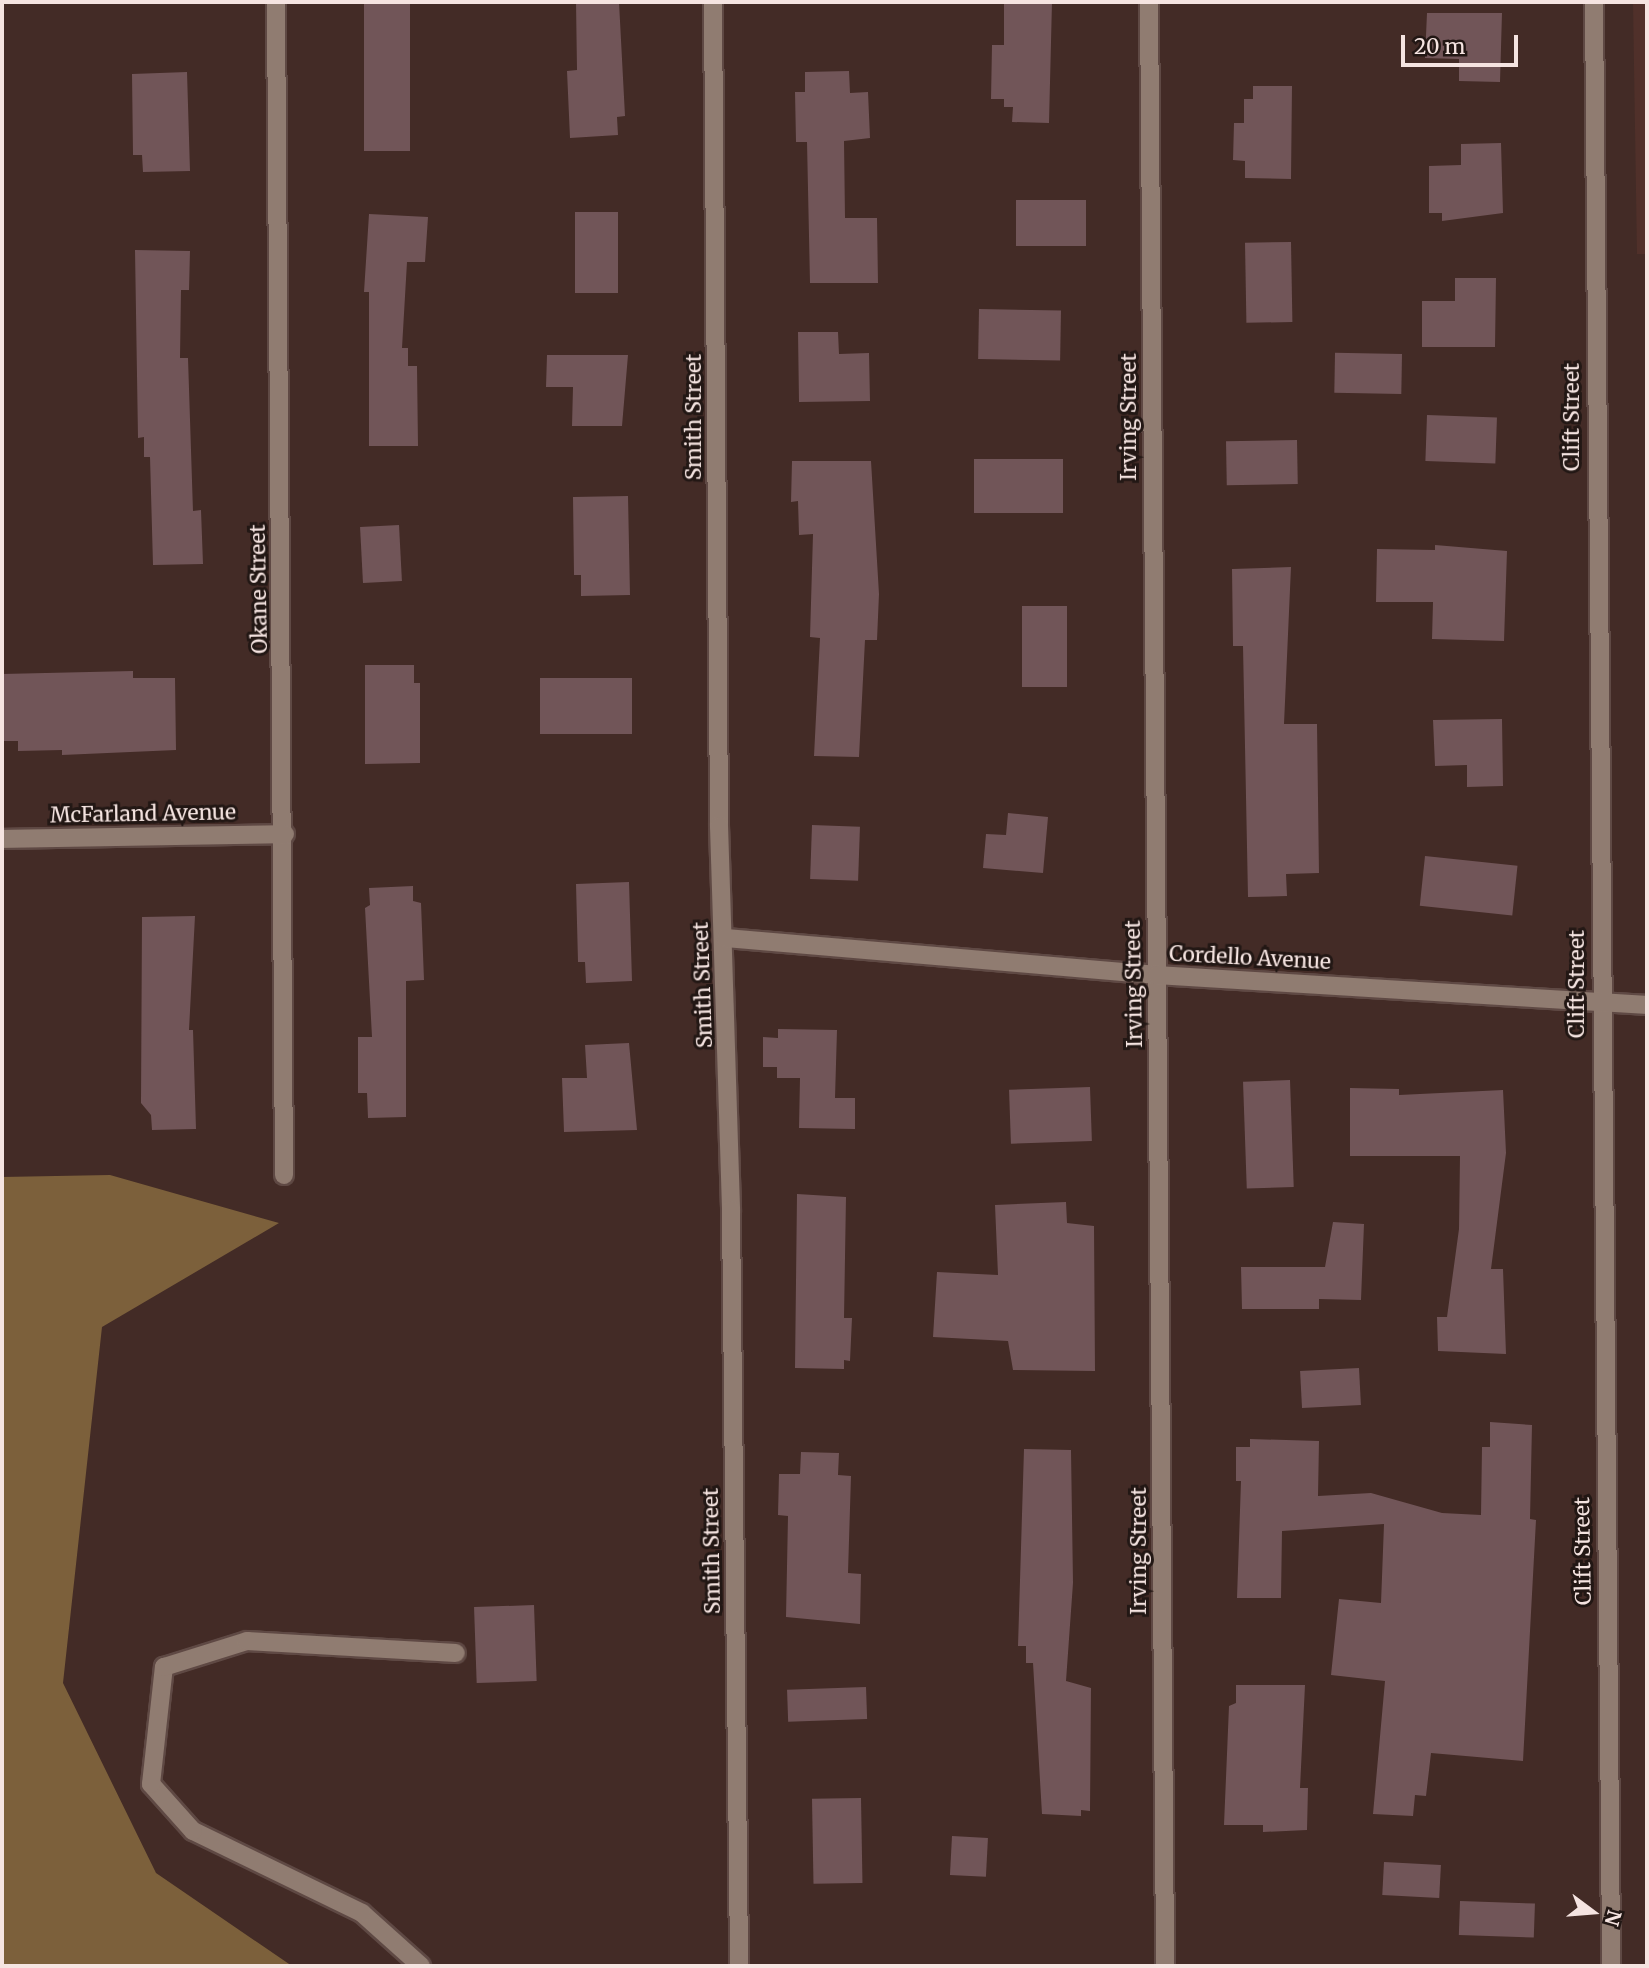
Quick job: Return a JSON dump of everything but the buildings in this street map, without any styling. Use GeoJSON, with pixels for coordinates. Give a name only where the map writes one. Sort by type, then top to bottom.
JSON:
{"type":"FeatureCollection","features":[{"type":"Feature","properties":{"kind":"street","name":"Okane Street"},"geometry":{"type":"LineString","coordinates":[[276,2],[285,834],[284,1175]]}},
{"type":"Feature","properties":{"kind":"street","name":"Smith Street"},"geometry":{"type":"LineString","coordinates":[[713,2],[719,826],[726,939],[739,1966]]}},
{"type":"Feature","properties":{"kind":"street","name":"Irving Street"},"geometry":{"type":"LineString","coordinates":[[1149,2],[1165,1966]]}},
{"type":"Feature","properties":{"kind":"street","name":"Clift Street"},"geometry":{"type":"LineString","coordinates":[[1594,2],[1600,1002],[1611,1966]]}},
{"type":"Feature","properties":{"kind":"street","name":"McFarland Avenue"},"geometry":{"type":"LineString","coordinates":[[2,839],[285,834]]}},
{"type":"Feature","properties":{"kind":"street","name":"Cordello Avenue"},"geometry":{"type":"LineString","coordinates":[[726,939],[1157,975],[1647,1005]]}},
{"type":"Feature","properties":{"kind":"street"},"geometry":{"type":"LineString","coordinates":[[421,1966],[362,1913],[193,1831],[151,1784],[164,1667],[247,1641],[456,1653]]}},
{"type":"Feature","properties":{"kind":"shaded area"},"geometry":{"type":"Polygon","coordinates":[[[1633,2],[1647,2],[1647,254],[1637,254],[1633,2]]]}},
{"type":"Feature","properties":{"kind":"shaded area"},"geometry":{"type":"Polygon","coordinates":[[[110,1175],[279,1223],[102,1327],[63,1683],[156,1873],[292,1966],[2,1966],[2,1177],[110,1175]]]}}]}
